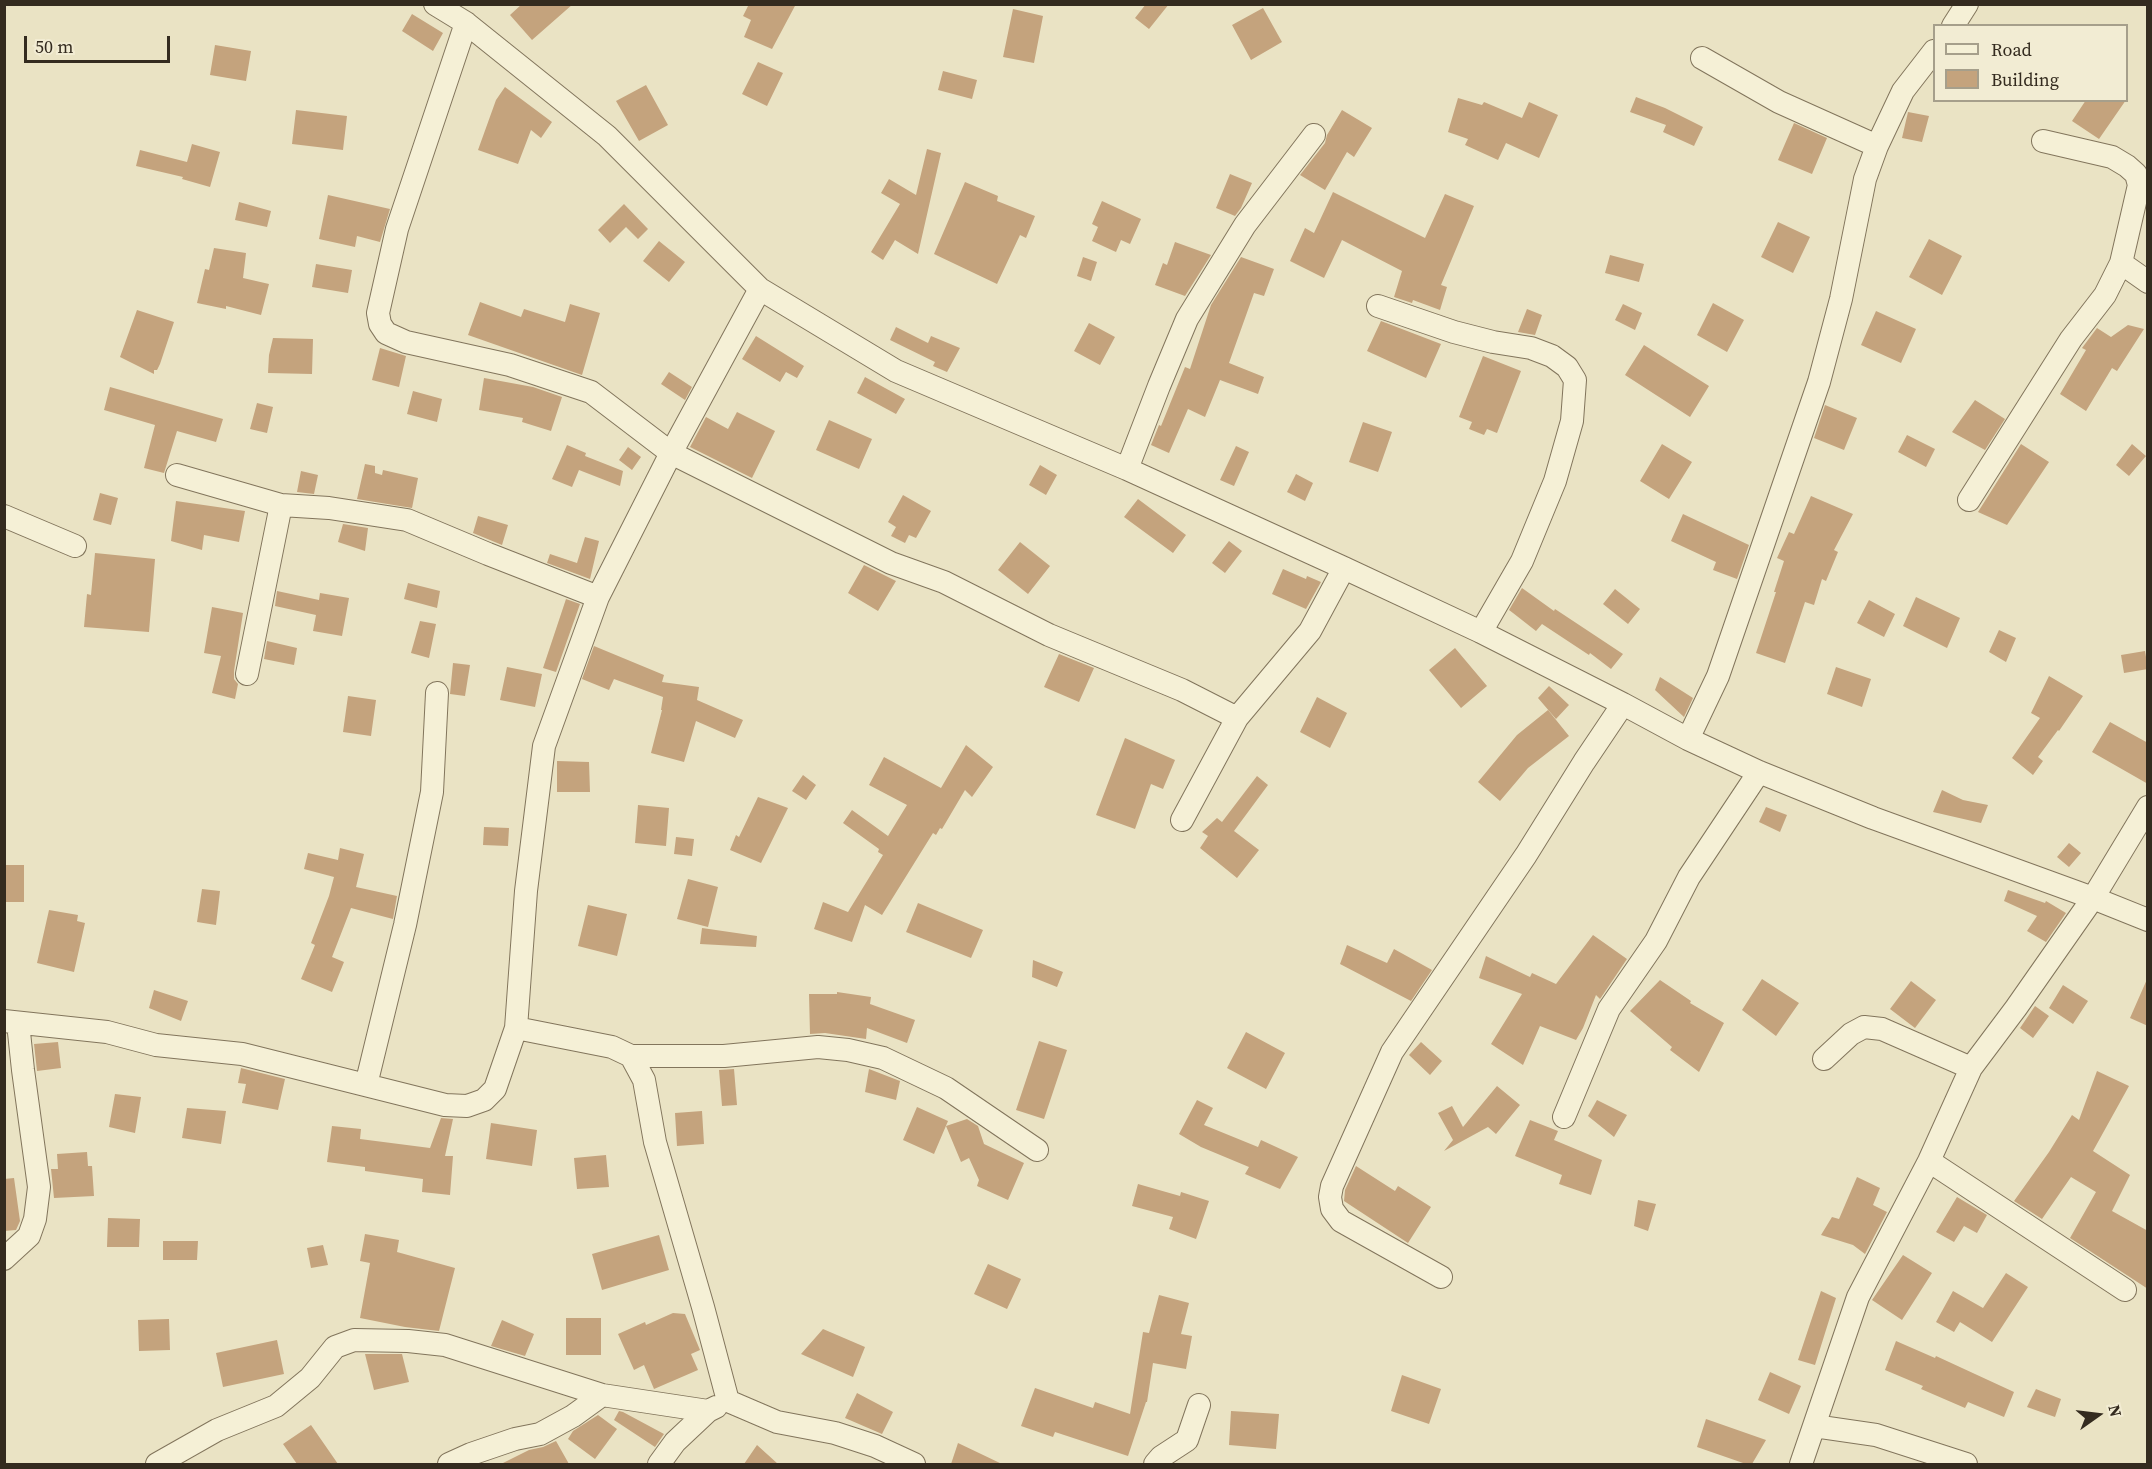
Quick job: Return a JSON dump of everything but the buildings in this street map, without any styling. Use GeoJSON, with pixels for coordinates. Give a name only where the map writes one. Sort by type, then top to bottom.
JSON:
{"type":"FeatureCollection","features":[{"type":"Feature","properties":{"kind":"street"},"geometry":{"type":"LineString","coordinates":[[435,4],[466,23],[607,136],[760,289],[896,371],[1127,469],[1344,568],[1481,632],[1623,704],[1688,740],[1759,772],[1873,818],[2148,920]]}},
{"type":"Feature","properties":{"kind":"street"},"geometry":{"type":"LineString","coordinates":[[1954,24],[1967,4]]}},
{"type":"Feature","properties":{"kind":"street"},"geometry":{"type":"LineString","coordinates":[[466,23],[397,229],[378,313],[380,324],[386,333],[406,342],[510,365],[591,392],[671,453],[891,563],[944,582],[1049,635],[1182,690],[1237,718]]}},
{"type":"Feature","properties":{"kind":"street"},"geometry":{"type":"LineString","coordinates":[[1688,740],[1718,676],[1819,382],[1841,299],[1865,179],[1877,146],[1903,91],[1933,54]]}},
{"type":"Feature","properties":{"kind":"street"},"geometry":{"type":"LineString","coordinates":[[1702,58],[1779,102],[1877,146]]}},
{"type":"Feature","properties":{"kind":"street"},"geometry":{"type":"LineString","coordinates":[[1127,469],[1187,319],[1245,225],[1314,135]]}},
{"type":"Feature","properties":{"kind":"street"},"geometry":{"type":"LineString","coordinates":[[1969,500],[2071,339],[2105,295],[2121,263],[2139,185],[2136,174],[2112,157],[2043,141]]}},
{"type":"Feature","properties":{"kind":"street"},"geometry":{"type":"LineString","coordinates":[[2121,263],[2148,282]]}},
{"type":"Feature","properties":{"kind":"street"},"geometry":{"type":"LineString","coordinates":[[4,1259],[29,1236],[35,1219],[39,1187],[23,1070],[11,1022],[107,1032],[156,1044],[242,1054],[445,1105],[467,1106],[484,1100],[495,1089],[516,1028],[526,891],[544,746],[598,597],[671,453],[760,289]]}},
{"type":"Feature","properties":{"kind":"street"},"geometry":{"type":"LineString","coordinates":[[1377,306],[1454,332],[1530,348],[1552,356],[1567,367],[1575,380],[1572,421],[1555,481],[1522,561],[1481,632]]}},
{"type":"Feature","properties":{"kind":"street"},"geometry":{"type":"LineString","coordinates":[[177,475],[281,505],[330,508],[407,520],[598,597]]}},
{"type":"Feature","properties":{"kind":"street"},"geometry":{"type":"LineString","coordinates":[[247,674],[281,505]]}},
{"type":"Feature","properties":{"kind":"street"},"geometry":{"type":"LineString","coordinates":[[4,516],[75,546]]}},
{"type":"Feature","properties":{"kind":"street"},"geometry":{"type":"LineString","coordinates":[[1182,820],[1237,718],[1310,631],[1344,568]]}},
{"type":"Feature","properties":{"kind":"street"},"geometry":{"type":"LineString","coordinates":[[366,1085],[405,925],[432,792],[437,693]]}},
{"type":"Feature","properties":{"kind":"street"},"geometry":{"type":"LineString","coordinates":[[1440,1277],[1341,1221],[1332,1209],[1330,1197],[1332,1186],[1392,1052],[1526,855],[1623,704]]}},
{"type":"Feature","properties":{"kind":"street"},"geometry":{"type":"LineString","coordinates":[[1564,1117],[1609,1009],[1656,941],[1689,877],[1759,772]]}},
{"type":"Feature","properties":{"kind":"street"},"geometry":{"type":"LineString","coordinates":[[1801,1464],[1858,1297],[1929,1161],[1971,1068],[2093,898],[2148,807]]}},
{"type":"Feature","properties":{"kind":"street"},"geometry":{"type":"LineString","coordinates":[[1824,1059],[1851,1034],[1864,1027],[1881,1029],[1971,1068]]}},
{"type":"Feature","properties":{"kind":"street"},"geometry":{"type":"LineString","coordinates":[[516,1028],[612,1047],[631,1056],[724,1056],[818,1047],[883,1058],[946,1088],[1037,1150]]}},
{"type":"Feature","properties":{"kind":"street"},"geometry":{"type":"LineString","coordinates":[[631,1056],[644,1080],[655,1142],[700,1296],[718,1406]]}},
{"type":"Feature","properties":{"kind":"street"},"geometry":{"type":"LineString","coordinates":[[1929,1161],[2125,1290]]}},
{"type":"Feature","properties":{"kind":"street"},"geometry":{"type":"LineString","coordinates":[[156,1464],[216,1430],[276,1406],[310,1378],[335,1347],[354,1340],[408,1341],[445,1345],[602,1395],[718,1406],[777,1422],[835,1433],[875,1446],[914,1464]]}},
{"type":"Feature","properties":{"kind":"street"},"geometry":{"type":"LineString","coordinates":[[449,1464],[515,1439],[540,1434],[573,1416],[602,1395]]}},
{"type":"Feature","properties":{"kind":"street"},"geometry":{"type":"LineString","coordinates":[[1155,1464],[1161,1457],[1186,1440],[1198,1405]]}},
{"type":"Feature","properties":{"kind":"street"},"geometry":{"type":"LineString","coordinates":[[659,1464],[675,1443],[718,1406]]}},
{"type":"Feature","properties":{"kind":"street"},"geometry":{"type":"LineString","coordinates":[[1814,1426],[1876,1436],[1966,1464]]}}]}
